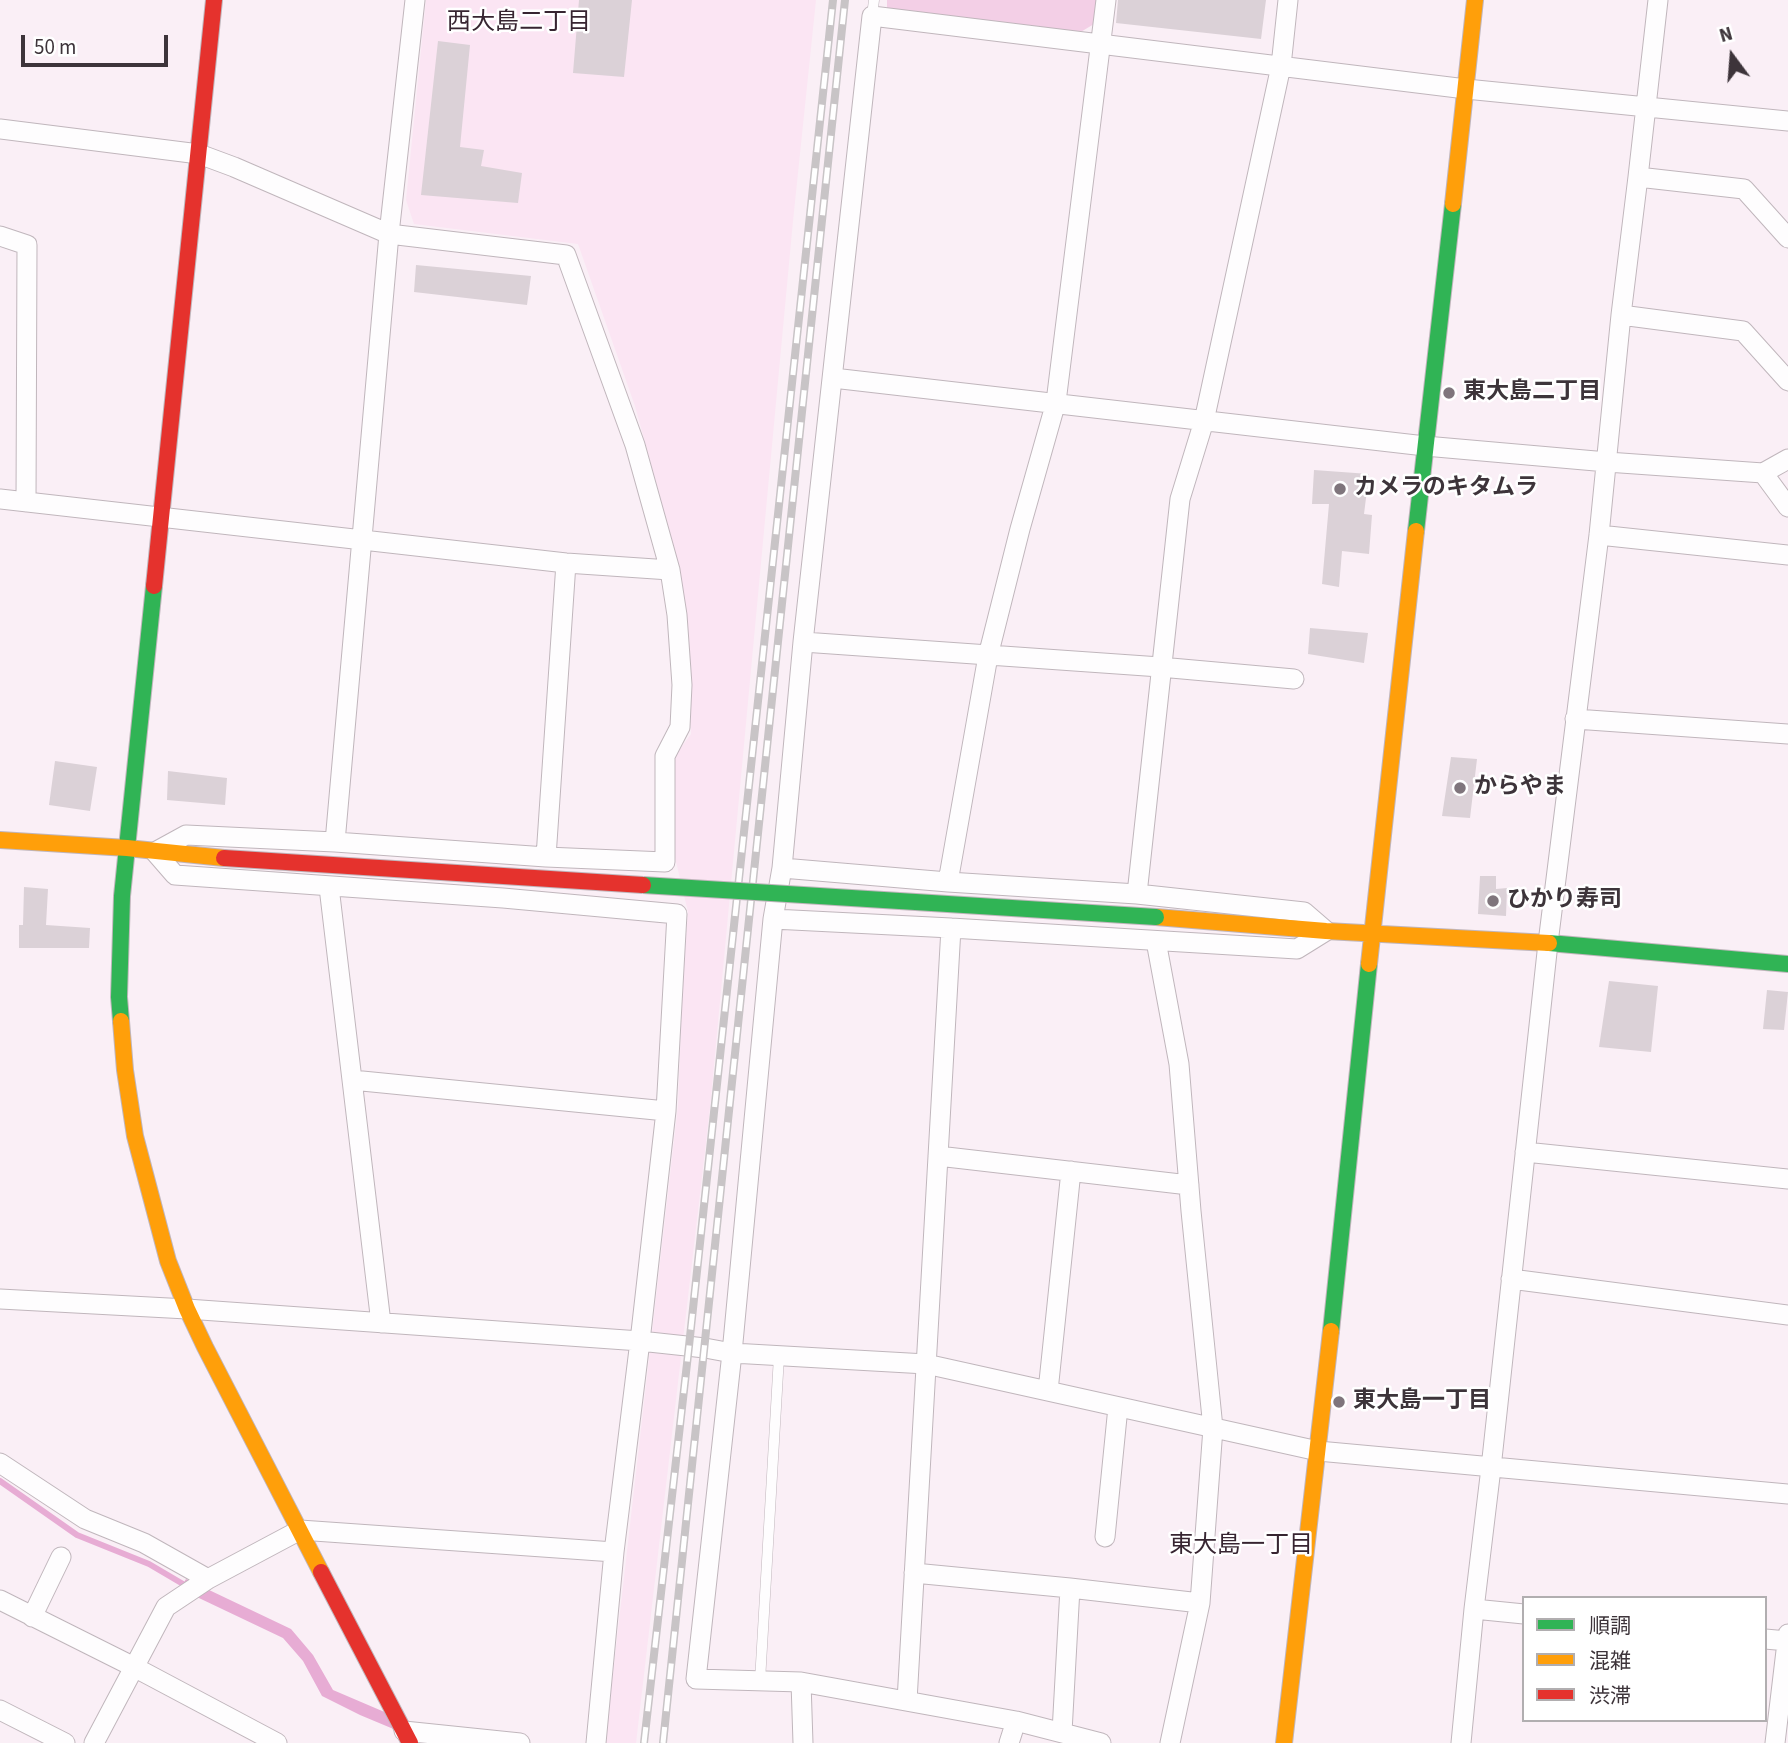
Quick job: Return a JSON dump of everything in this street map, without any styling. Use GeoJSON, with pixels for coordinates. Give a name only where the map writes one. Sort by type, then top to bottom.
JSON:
{"type":"FeatureCollection","features":[{"type":"Feature","properties":{"kind":"street"},"geometry":{"type":"LineString","coordinates":[[214,0],[122,896],[119,997],[125,1070],[135,1136],[168,1261],[187,1309],[407,1737],[520,1743]]}},
{"type":"Feature","properties":{"kind":"street"},"geometry":{"type":"LineString","coordinates":[[335,842],[389,234],[415,0]]}},
{"type":"Feature","properties":{"kind":"street"},"geometry":{"type":"LineString","coordinates":[[948,882],[988,656],[1056,402],[1106,0]]}},
{"type":"Feature","properties":{"kind":"street"},"geometry":{"type":"LineString","coordinates":[[1137,894],[1180,499],[1204,421],[1281,66],[1288,0]]}},
{"type":"Feature","properties":{"kind":"street"},"geometry":{"type":"LineString","coordinates":[[1284,1743],[1475,0]]}},
{"type":"Feature","properties":{"kind":"street"},"geometry":{"type":"LineString","coordinates":[[1461,1743],[1548,943],[1599,535],[1620,315],[1639,177],[1658,0]]}},
{"type":"Feature","properties":{"kind":"street"},"geometry":{"type":"LineString","coordinates":[[1101,1743],[1016,1721],[801,1682],[696,1679],[732,1353],[773,919],[782,868],[803,642],[873,8],[1100,44],[1466,89],[1788,121]]}},
{"type":"Feature","properties":{"kind":"street"},"geometry":{"type":"LineString","coordinates":[[0,129],[199,154],[389,234],[566,255],[635,445],[670,570],[677,615],[682,685],[680,727],[665,756],[665,862],[186,835],[155,852]]}},
{"type":"Feature","properties":{"kind":"street"},"geometry":{"type":"LineString","coordinates":[[1639,177],[1744,189],[1788,238]]}},
{"type":"Feature","properties":{"kind":"street"},"geometry":{"type":"LineString","coordinates":[[0,236],[27,245],[26,502]]}},
{"type":"Feature","properties":{"kind":"street"},"geometry":{"type":"LineString","coordinates":[[1620,315],[1744,331],[1788,381]]}},
{"type":"Feature","properties":{"kind":"street"},"geometry":{"type":"LineString","coordinates":[[833,378],[1425,446],[1606,462],[1763,473],[1788,459]]}},
{"type":"Feature","properties":{"kind":"street"},"geometry":{"type":"LineString","coordinates":[[1763,473],[1788,507]]}},
{"type":"Feature","properties":{"kind":"street"},"geometry":{"type":"LineString","coordinates":[[0,499],[566,563],[670,570]]}},
{"type":"Feature","properties":{"kind":"street"},"geometry":{"type":"LineString","coordinates":[[1599,535],[1788,555]]}},
{"type":"Feature","properties":{"kind":"street"},"geometry":{"type":"LineString","coordinates":[[546,857],[566,563]]}},
{"type":"Feature","properties":{"kind":"street"},"geometry":{"type":"LineString","coordinates":[[803,642],[1294,679]]}},
{"type":"Feature","properties":{"kind":"street"},"geometry":{"type":"LineString","coordinates":[[1575,719],[1788,734]]}},
{"type":"Feature","properties":{"kind":"street"},"geometry":{"type":"LineString","coordinates":[[0,840],[127,848],[224,858],[1156,917],[1372,934],[1548,943],[1788,964]]}},
{"type":"Feature","properties":{"kind":"street"},"geometry":{"type":"LineString","coordinates":[[155,852],[175,875],[503,898],[677,914],[666,1111],[614,1552],[596,1743]]}},
{"type":"Feature","properties":{"kind":"street"},"geometry":{"type":"LineString","coordinates":[[782,868],[1137,894],[1304,912],[1326,931]]}},
{"type":"Feature","properties":{"kind":"street"},"geometry":{"type":"LineString","coordinates":[[329,887],[381,1323]]}},
{"type":"Feature","properties":{"kind":"street"},"geometry":{"type":"LineString","coordinates":[[773,919],[1297,949],[1326,931]]}},
{"type":"Feature","properties":{"kind":"street"},"geometry":{"type":"LineString","coordinates":[[907,1701],[951,928]]}},
{"type":"Feature","properties":{"kind":"street"},"geometry":{"type":"LineString","coordinates":[[1156,941],[1179,1064],[1213,1428],[1200,1603],[1170,1743]]}},
{"type":"Feature","properties":{"kind":"street"},"geometry":{"type":"LineString","coordinates":[[352,1080],[666,1111]]}},
{"type":"Feature","properties":{"kind":"street"},"geometry":{"type":"LineString","coordinates":[[1525,1153],[1788,1179]]}},
{"type":"Feature","properties":{"kind":"street"},"geometry":{"type":"LineString","coordinates":[[938,1156],[1189,1185]]}},
{"type":"Feature","properties":{"kind":"street"},"geometry":{"type":"LineString","coordinates":[[1048,1391],[1071,1171]]}},
{"type":"Feature","properties":{"kind":"street"},"geometry":{"type":"LineString","coordinates":[[1511,1279],[1788,1315]]}},
{"type":"Feature","properties":{"kind":"street"},"geometry":{"type":"LineString","coordinates":[[0,1299],[187,1309],[640,1341],[732,1353],[926,1364],[1318,1451],[1788,1494]]}},
{"type":"Feature","properties":{"kind":"street"},"geometry":{"type":"LineString","coordinates":[[1105,1537],[1118,1407]]}},
{"type":"Feature","properties":{"kind":"street"},"geometry":{"type":"LineString","coordinates":[[0,1463],[85,1519],[144,1543],[208,1579]]}},
{"type":"Feature","properties":{"kind":"street"},"geometry":{"type":"LineString","coordinates":[[94,1743],[166,1607],[208,1579],[300,1530],[614,1552]]}},
{"type":"Feature","properties":{"kind":"street"},"geometry":{"type":"LineString","coordinates":[[32,1617],[61,1557]]}},
{"type":"Feature","properties":{"kind":"street"},"geometry":{"type":"LineString","coordinates":[[914,1573],[1200,1603]]}},
{"type":"Feature","properties":{"kind":"street"},"geometry":{"type":"LineString","coordinates":[[1062,1732],[1070,1588]]}},
{"type":"Feature","properties":{"kind":"street"},"geometry":{"type":"LineString","coordinates":[[0,1600],[277,1743]]}},
{"type":"Feature","properties":{"kind":"street"},"geometry":{"type":"LineString","coordinates":[[1474,1609],[1522,1614]]}},
{"type":"Feature","properties":{"kind":"street"},"geometry":{"type":"LineString","coordinates":[[1767,1639],[1788,1639],[1776,1743]]}},
{"type":"Feature","properties":{"kind":"street"},"geometry":{"type":"LineString","coordinates":[[801,1682],[803,1743]]}},
{"type":"Feature","properties":{"kind":"street"},"geometry":{"type":"LineString","coordinates":[[0,1710],[65,1743]]}},
{"type":"Feature","properties":{"kind":"street"},"geometry":{"type":"LineString","coordinates":[[1009,1743],[1016,1721]]}},
{"type":"Feature","properties":{"kind":"lane"},"geometry":{"type":"LineString","coordinates":[[760,1681],[779,1356]]}},
{"type":"Feature","properties":{"kind":"shaded area"},"geometry":{"type":"Polygon","coordinates":[[[426,0],[816,0],[710,1108],[636,1743],[605,1743],[678,1106],[688,912],[673,849],[674,757],[691,734],[686,616],[676,555],[635,406],[578,244],[414,224],[406,200],[426,0]]]}},
{"type":"Feature","properties":{"kind":"shaded area"},"geometry":{"type":"Polygon","coordinates":[[[887,0],[1097,0],[1094,24],[1079,33],[887,9],[887,0]]]}},
{"type":"Feature","properties":{"kind":"shaded area"},"geometry":{"type":"Polygon","coordinates":[[[186,1579],[291,1629],[313,1655],[333,1690],[457,1743],[427,1743],[322,1696],[303,1661],[283,1638],[180,1589],[186,1579]]]}},
{"type":"Feature","properties":{"kind":"building"},"geometry":{"type":"Polygon","coordinates":[[[579,0],[632,0],[624,77],[573,73],[579,0]]]}},
{"type":"Feature","properties":{"kind":"building"},"geometry":{"type":"Polygon","coordinates":[[[1118,0],[1266,0],[1261,39],[1116,23],[1118,0]]]}},
{"type":"Feature","properties":{"kind":"building"},"geometry":{"type":"Polygon","coordinates":[[[438,41],[470,45],[460,147],[484,150],[481,166],[522,173],[518,203],[421,195],[438,41]]]}},
{"type":"Feature","properties":{"kind":"building"},"geometry":{"type":"Polygon","coordinates":[[[416,265],[531,276],[527,305],[414,292],[416,265]]]}},
{"type":"Feature","properties":{"kind":"building"},"geometry":{"type":"Polygon","coordinates":[[[1314,470],[1369,474],[1364,514],[1372,515],[1369,554],[1342,551],[1339,587],[1322,584],[1329,504],[1312,504],[1314,470]]]}},
{"type":"Feature","properties":{"kind":"building"},"geometry":{"type":"Polygon","coordinates":[[[1310,628],[1368,633],[1364,663],[1308,654],[1310,628]]]}},
{"type":"Feature","properties":{"kind":"building","name":"からやま"},"geometry":{"type":"Polygon","coordinates":[[[1451,757],[1477,759],[1470,818],[1442,816],[1451,757]]]}},
{"type":"Feature","properties":{"kind":"building"},"geometry":{"type":"Polygon","coordinates":[[[55,761],[97,767],[90,811],[49,805],[55,761]]]}},
{"type":"Feature","properties":{"kind":"building"},"geometry":{"type":"Polygon","coordinates":[[[168,771],[227,778],[225,805],[167,800],[168,771]]]}},
{"type":"Feature","properties":{"kind":"building","name":"ひかり寿司"},"geometry":{"type":"Polygon","coordinates":[[[1480,876],[1496,876],[1496,889],[1507,888],[1506,916],[1478,914],[1480,876]]]}},
{"type":"Feature","properties":{"kind":"building"},"geometry":{"type":"Polygon","coordinates":[[[24,887],[48,889],[46,925],[90,928],[89,948],[19,948],[19,925],[23,925],[24,887]]]}},
{"type":"Feature","properties":{"kind":"building"},"geometry":{"type":"Polygon","coordinates":[[[1609,981],[1658,986],[1651,1052],[1599,1047],[1609,981]]]}},
{"type":"Feature","properties":{"kind":"building"},"geometry":{"type":"Polygon","coordinates":[[[1767,990],[1788,992],[1784,1030],[1763,1029],[1767,990]]]}},
{"type":"Feature","properties":{"kind":"waterway"},"geometry":{"type":"LineString","coordinates":[[0,1481],[77,1535],[149,1564],[183,1584]]}},
{"type":"Feature","properties":{"kind":"railway"},"geometry":{"type":"LineString","coordinates":[[644,1743],[833,0]]}},
{"type":"Feature","properties":{"kind":"railway"},"geometry":{"type":"LineString","coordinates":[[663,1743],[845,0]]}},
{"type":"Feature","properties":{"kind":"traffic: fast"},"geometry":{"type":"LineString","coordinates":[[1416,531],[1453,204]]}},
{"type":"Feature","properties":{"kind":"traffic: fast"},"geometry":{"type":"LineString","coordinates":[[121,1021],[119,997],[122,896],[154,586]]}},
{"type":"Feature","properties":{"kind":"traffic: fast"},"geometry":{"type":"LineString","coordinates":[[643,885],[1156,917]]}},
{"type":"Feature","properties":{"kind":"traffic: fast"},"geometry":{"type":"LineString","coordinates":[[1549,943],[1788,964]]}},
{"type":"Feature","properties":{"kind":"traffic: fast"},"geometry":{"type":"LineString","coordinates":[[1331,1331],[1369,964]]}},
{"type":"Feature","properties":{"kind":"traffic: slow"},"geometry":{"type":"LineString","coordinates":[[1453,204],[1475,0]]}},
{"type":"Feature","properties":{"kind":"traffic: slow"},"geometry":{"type":"LineString","coordinates":[[1369,964],[1416,531]]}},
{"type":"Feature","properties":{"kind":"traffic: slow"},"geometry":{"type":"LineString","coordinates":[[0,840],[127,848],[224,858]]}},
{"type":"Feature","properties":{"kind":"traffic: slow"},"geometry":{"type":"LineString","coordinates":[[1156,917],[1326,931],[1549,943]]}},
{"type":"Feature","properties":{"kind":"traffic: slow"},"geometry":{"type":"LineString","coordinates":[[121,1021],[135,1136],[168,1261],[205,1347],[321,1572]]}},
{"type":"Feature","properties":{"kind":"traffic: slow"},"geometry":{"type":"LineString","coordinates":[[1284,1743],[1331,1331]]}},
{"type":"Feature","properties":{"kind":"traffic: jam"},"geometry":{"type":"LineString","coordinates":[[154,586],[214,0]]}},
{"type":"Feature","properties":{"kind":"traffic: jam"},"geometry":{"type":"LineString","coordinates":[[224,858],[643,885]]}},
{"type":"Feature","properties":{"kind":"traffic: jam"},"geometry":{"type":"LineString","coordinates":[[321,1572],[410,1743]]}},
{"type":"Feature","properties":{"kind":"place","name":"東大島二丁目"},"geometry":{"type":"Point","coordinates":[1449,393]}},
{"type":"Feature","properties":{"kind":"place","name":"カメラのキタムラ"},"geometry":{"type":"Point","coordinates":[1340,489]}},
{"type":"Feature","properties":{"kind":"place","name":"からやま"},"geometry":{"type":"Point","coordinates":[1460,788]}},
{"type":"Feature","properties":{"kind":"place","name":"ひかり寿司"},"geometry":{"type":"Point","coordinates":[1493,901]}},
{"type":"Feature","properties":{"kind":"place","name":"東大島一丁目"},"geometry":{"type":"Point","coordinates":[1339,1402]}},
{"type":"Feature","properties":{"kind":"district","name":"西大島二丁目"},"geometry":{"type":"Point","coordinates":[519,24]}},
{"type":"Feature","properties":{"kind":"district","name":"東大島一丁目"},"geometry":{"type":"Point","coordinates":[1241,1547]}}]}
